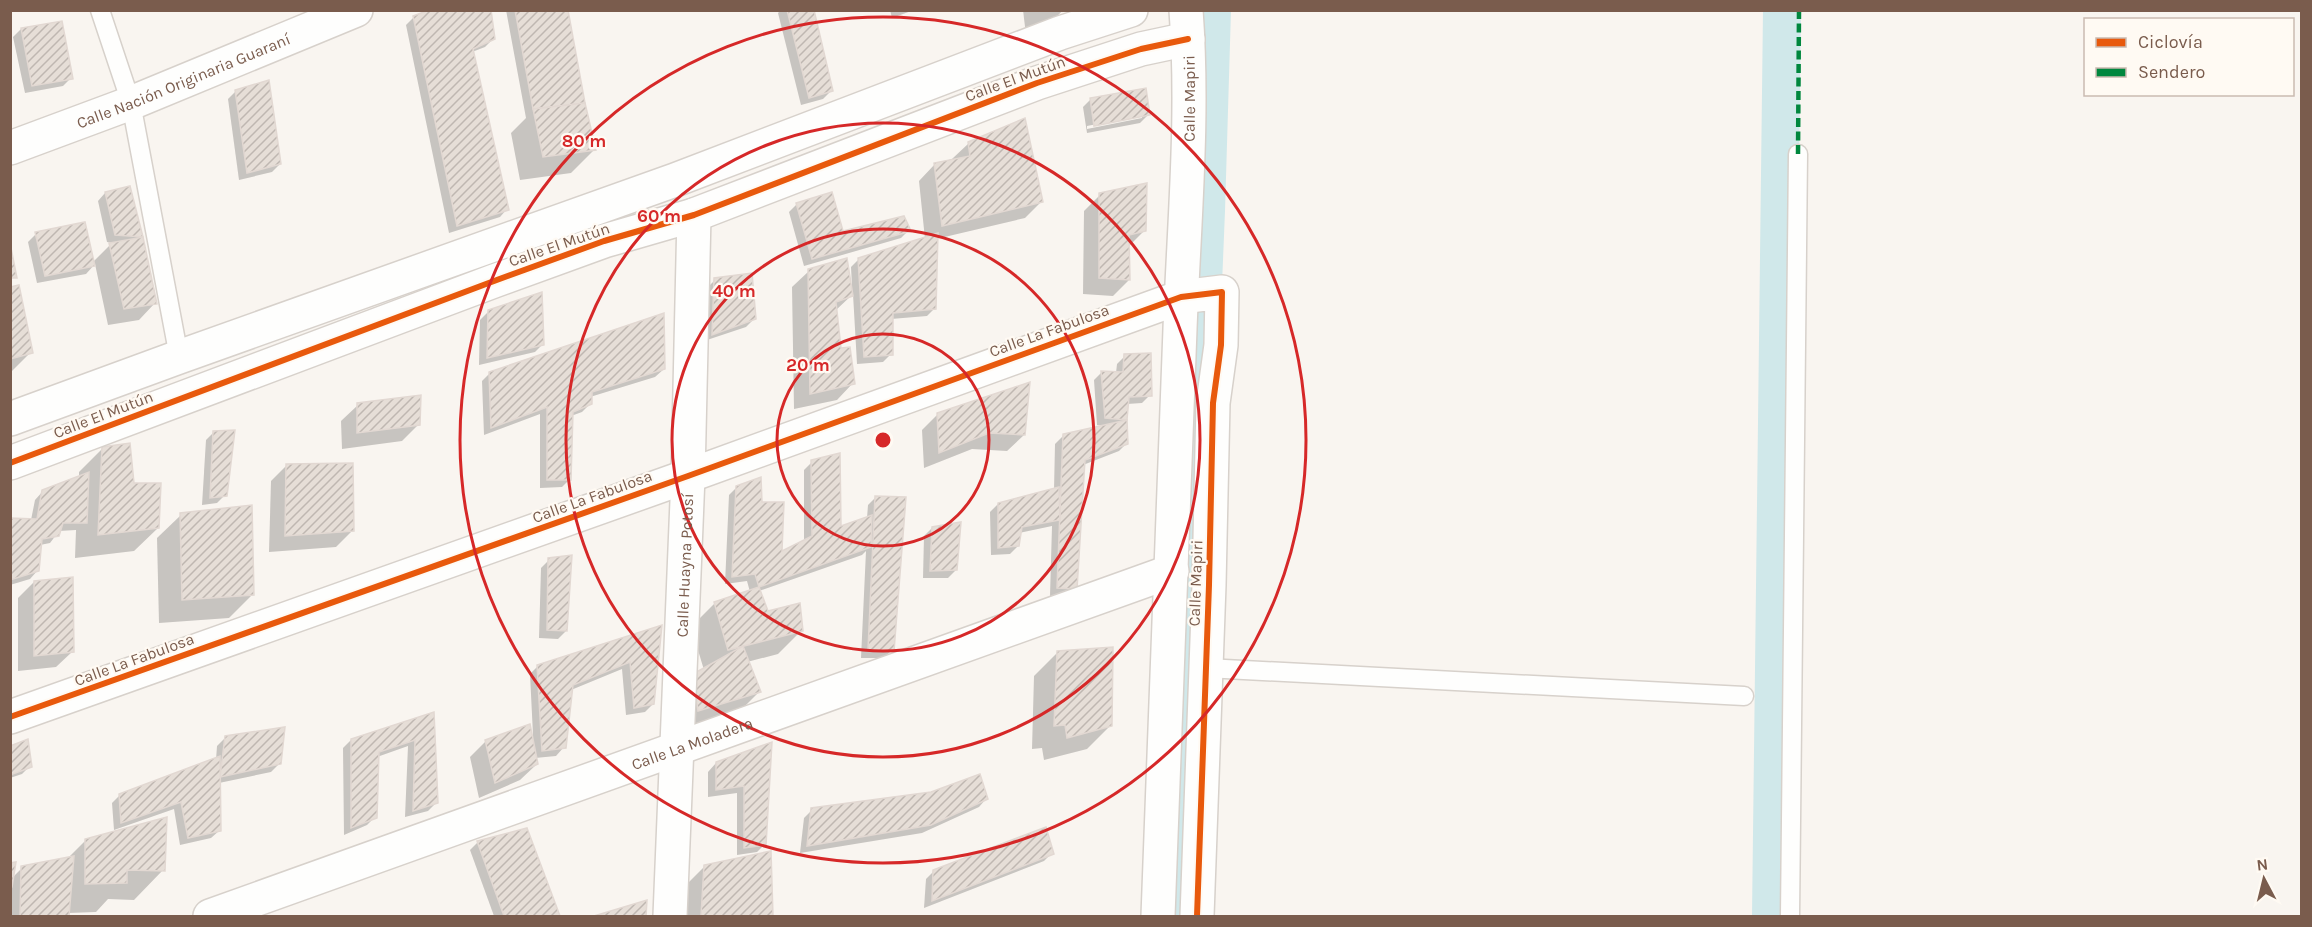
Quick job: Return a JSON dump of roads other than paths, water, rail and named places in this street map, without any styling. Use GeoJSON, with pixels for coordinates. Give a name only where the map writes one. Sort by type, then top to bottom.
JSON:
{"type":"FeatureCollection","features":[{"type":"Feature","properties":{"kind":"street","name":"Calle Nación Originaria Guaraní"},"geometry":{"type":"LineString","coordinates":[[10,148],[131,103],[356,10]]}},
{"type":"Feature","properties":{"kind":"street","name":"Calle El Mutún"},"geometry":{"type":"LineString","coordinates":[[10,419],[675,180],[1060,33],[1131,10]]}},
{"type":"Feature","properties":{"kind":"street","name":"Calle El Mutún"},"geometry":{"type":"LineString","coordinates":[[10,463],[494,281],[604,241],[694,215],[1036,83],[1141,49],[1187,25]]}},
{"type":"Feature","properties":{"kind":"street","name":"Calle Mapiri"},"geometry":{"type":"LineString","coordinates":[[1158,916],[1181,297],[1189,153],[1187,25]]}},
{"type":"Feature","properties":{"kind":"street","name":"Calle Huayna Potosí"},"geometry":{"type":"LineString","coordinates":[[670,916],[688,476],[694,215]]}},
{"type":"Feature","properties":{"kind":"street","name":"Calle Mapiri"},"geometry":{"type":"LineString","coordinates":[[1181,297],[1222,292],[1221,345],[1213,403],[1197,916]]}},
{"type":"Feature","properties":{"kind":"street","name":"Calle La Fabulosa"},"geometry":{"type":"LineString","coordinates":[[10,717],[688,476],[1181,297]]}},
{"type":"Feature","properties":{"kind":"street","name":"Calle La Moladera"},"geometry":{"type":"LineString","coordinates":[[210,916],[1172,571]]}},
{"type":"Feature","properties":{"kind":"lane"},"geometry":{"type":"LineString","coordinates":[[100,10],[131,103],[179,357]]}},
{"type":"Feature","properties":{"kind":"lane"},"geometry":{"type":"LineString","coordinates":[[1790,916],[1798,154]]}},
{"type":"Feature","properties":{"kind":"lane"},"geometry":{"type":"LineString","coordinates":[[1206,668],[1744,696]]}},
{"type":"Feature","properties":{"kind":"waterway"},"geometry":{"type":"LineString","coordinates":[[1177,916],[1212,10]]}},
{"type":"Feature","properties":{"kind":"waterway"},"geometry":{"type":"LineString","coordinates":[[1771,916],[1782,10]]}}]}
